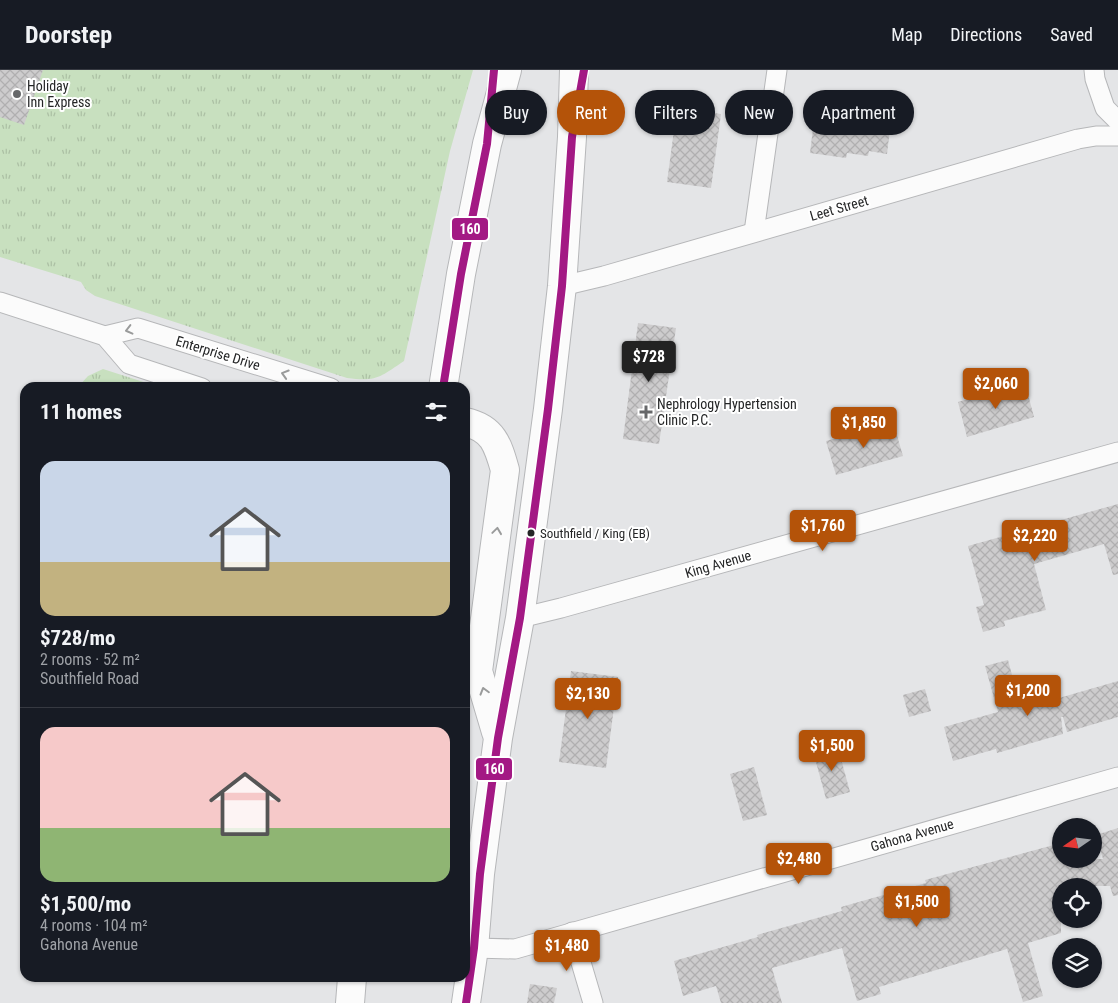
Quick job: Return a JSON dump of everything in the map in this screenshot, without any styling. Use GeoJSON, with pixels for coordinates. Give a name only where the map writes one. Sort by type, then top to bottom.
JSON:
{"type":"FeatureCollection","features":[{"type":"Feature","properties":{"kind":"highway"},"geometry":{"type":"LineString","coordinates":[[487,144],[494,70]]}},
{"type":"Feature","properties":{"kind":"highway"},"geometry":{"type":"LineString","coordinates":[[444,382],[487,144],[507,70]]}},
{"type":"Feature","properties":{"kind":"highway"},"geometry":{"type":"LineString","coordinates":[[470,976],[474,948],[472,873],[520,618],[548,410],[562,286],[572,136],[574,70]]}},
{"type":"Feature","properties":{"kind":"highway"},"geometry":{"type":"LineString","coordinates":[[572,136],[584,70]]}},
{"type":"Feature","properties":{"kind":"highway"},"geometry":{"type":"LineString","coordinates":[[470,423],[476,424],[490,434],[500,450],[505,470],[478,672],[498,738]]}},
{"type":"Feature","properties":{"kind":"highway"},"geometry":{"type":"LineString","coordinates":[[350,1003],[352,982]]}},
{"type":"Feature","properties":{"kind":"highway"},"geometry":{"type":"LineString","coordinates":[[466,1003],[469,982]]}},
{"type":"Feature","properties":{"kind":"street"},"geometry":{"type":"LineString","coordinates":[[754,232],[777,70]]}},
{"type":"Feature","properties":{"kind":"street"},"geometry":{"type":"LineString","coordinates":[[1094,70],[1105,108],[1118,121]]}},
{"type":"Feature","properties":{"kind":"street","name":"Leet Street"},"geometry":{"type":"LineString","coordinates":[[562,286],[604,276],[973,171],[1078,139],[1096,136],[1118,136]]}},
{"type":"Feature","properties":{"kind":"street"},"geometry":{"type":"LineString","coordinates":[[0,302],[105,336],[129,364],[184,382]]}},
{"type":"Feature","properties":{"kind":"street","name":"Enterprise Drive"},"geometry":{"type":"LineString","coordinates":[[105,336],[138,328],[312,382]]}},
{"type":"Feature","properties":{"kind":"street","name":"King Avenue"},"geometry":{"type":"LineString","coordinates":[[520,618],[1118,452]]}},
{"type":"Feature","properties":{"kind":"street","name":"Gahona Avenue"},"geometry":{"type":"LineString","coordinates":[[474,948],[515,949],[1118,777]]}},
{"type":"Feature","properties":{"kind":"street"},"geometry":{"type":"LineString","coordinates":[[572,932],[593,1003]]}},
{"type":"Feature","properties":{"kind":"green space"},"geometry":{"type":"Polygon","coordinates":[[[0,70],[473,70],[450,151],[404,361],[372,379],[347,378],[95,296],[86,290],[81,282],[0,257],[0,70]]]}},
{"type":"Feature","properties":{"kind":"green space"},"geometry":{"type":"Polygon","coordinates":[[[103,369],[143,382],[83,382],[88,376],[103,369]]]}},
{"type":"Feature","properties":{"kind":"building","name":"Holiday Inn Express"},"geometry":{"type":"Polygon","coordinates":[[[0,70],[43,70],[24,125],[0,117],[0,70]]]}},
{"type":"Feature","properties":{"kind":"building"},"geometry":{"type":"Polygon","coordinates":[[[715,113],[721,114],[711,188],[667,182],[673,135],[715,135],[715,113]]]}},
{"type":"Feature","properties":{"kind":"building"},"geometry":{"type":"Polygon","coordinates":[[[812,135],[889,135],[887,154],[869,151],[868,156],[847,153],[846,158],[810,153],[812,135]]]}},
{"type":"Feature","properties":{"kind":"building"},"geometry":{"type":"Polygon","coordinates":[[[638,323],[676,328],[659,444],[623,439],[638,323]]]}},
{"type":"Feature","properties":{"kind":"building"},"geometry":{"type":"Polygon","coordinates":[[[1025,383],[1034,417],[967,437],[958,402],[1025,383]]]}},
{"type":"Feature","properties":{"kind":"building"},"geometry":{"type":"Polygon","coordinates":[[[893,422],[903,456],[836,475],[826,441],[893,422]]]}},
{"type":"Feature","properties":{"kind":"building"},"geometry":{"type":"Polygon","coordinates":[[[1118,504],[1118,574],[1113,575],[1104,544],[1034,564],[1046,610],[1004,621],[1005,626],[983,632],[976,607],[984,605],[968,546],[1118,504]]]}},
{"type":"Feature","properties":{"kind":"building"},"geometry":{"type":"Polygon","coordinates":[[[1008,660],[1021,709],[1118,681],[1118,717],[1067,732],[1063,717],[1061,717],[1063,734],[997,753],[996,749],[953,761],[944,727],[998,712],[985,666],[1008,660]]]}},
{"type":"Feature","properties":{"kind":"building"},"geometry":{"type":"Polygon","coordinates":[[[571,671],[618,677],[606,768],[559,762],[571,671]]]}},
{"type":"Feature","properties":{"kind":"building"},"geometry":{"type":"Polygon","coordinates":[[[925,689],[931,711],[909,717],[903,695],[925,689]]]}},
{"type":"Feature","properties":{"kind":"building"},"geometry":{"type":"Polygon","coordinates":[[[837,744],[850,792],[826,799],[813,751],[837,744]]]}},
{"type":"Feature","properties":{"kind":"building"},"geometry":{"type":"Polygon","coordinates":[[[754,767],[767,815],[743,821],[730,774],[754,767]]]}},
{"type":"Feature","properties":{"kind":"building"},"geometry":{"type":"Polygon","coordinates":[[[1118,828],[1118,895],[1113,896],[1110,886],[1102,886],[1102,878],[1052,878],[1052,928],[1061,928],[1061,933],[1028,943],[1043,996],[1023,1002],[1007,949],[879,987],[881,994],[857,1001],[842,948],[772,968],[782,1003],[721,1003],[716,986],[683,996],[674,961],[842,911],[841,907],[926,883],[925,880],[1052,845],[1052,868],[1102,868],[1102,833],[1118,828]]]}},
{"type":"Feature","properties":{"kind":"building"},"geometry":{"type":"Polygon","coordinates":[[[530,984],[557,988],[554,1003],[527,1003],[530,984]]]}},
{"type":"Feature","properties":{"kind":"transit line","name":"160"},"geometry":{"type":"LineString","coordinates":[[444,382],[461,274],[487,144],[494,70]]}},
{"type":"Feature","properties":{"kind":"transit line","name":"160"},"geometry":{"type":"LineString","coordinates":[[470,976],[480,874],[498,738],[520,618],[548,409],[562,286],[572,137],[584,70]]}},
{"type":"Feature","properties":{"kind":"transit line","name":"160"},"geometry":{"type":"LineString","coordinates":[[466,1003],[469,982]]}},
{"type":"Feature","properties":{"kind":"place","name":"Holiday Inn Express"},"geometry":{"type":"Point","coordinates":[17,94]}},
{"type":"Feature","properties":{"kind":"place","name":"Nephrology Hypertension Clinic P.C."},"geometry":{"type":"Point","coordinates":[646,412]}},
{"type":"Feature","properties":{"kind":"place","name":"Southfield / King (EB)"},"geometry":{"type":"Point","coordinates":[531,533]}}]}
